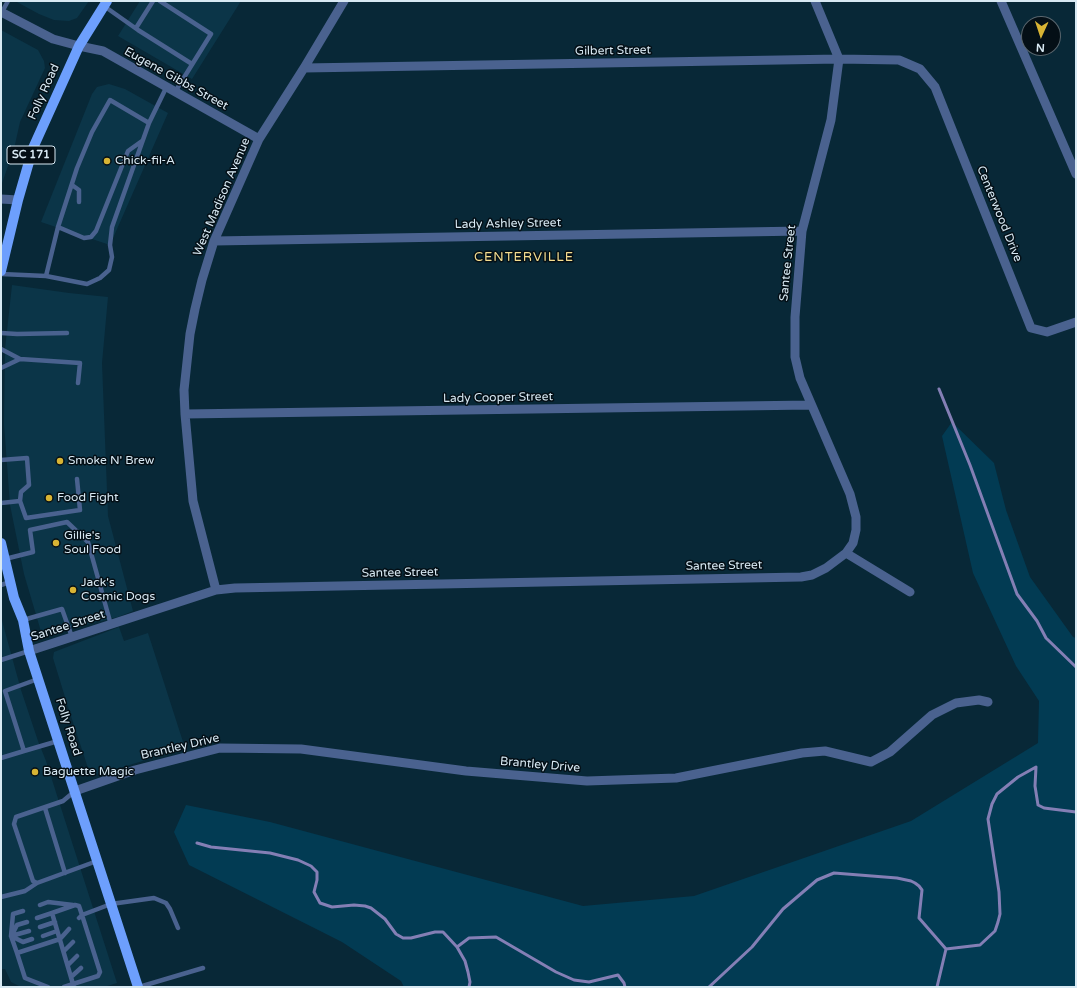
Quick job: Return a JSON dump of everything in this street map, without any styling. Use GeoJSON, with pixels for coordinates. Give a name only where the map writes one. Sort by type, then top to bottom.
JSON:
{"type":"FeatureCollection","features":[{"type":"Feature","properties":{"kind":"main road","name":"Folly Road"},"geometry":{"type":"LineString","coordinates":[[1,271],[18,200],[33,148],[79,46],[106,3]]}},
{"type":"Feature","properties":{"kind":"main road","name":"Folly Road"},"geometry":{"type":"LineString","coordinates":[[1,543],[5,559],[6,584],[14,598],[23,620],[29,652],[138,987]]}},
{"type":"Feature","properties":{"kind":"street","name":"West Madison Avenue"},"geometry":{"type":"LineString","coordinates":[[216,590],[193,501],[184,390],[190,334],[202,280],[214,241],[259,139],[344,1]]}},
{"type":"Feature","properties":{"kind":"street"},"geometry":{"type":"LineString","coordinates":[[814,1],[839,59]]}},
{"type":"Feature","properties":{"kind":"street"},"geometry":{"type":"LineString","coordinates":[[1001,1],[1076,174]]}},
{"type":"Feature","properties":{"kind":"street","name":"Eugene Gibbs Street"},"geometry":{"type":"LineString","coordinates":[[1,12],[53,39],[103,51],[166,88],[259,139]]}},
{"type":"Feature","properties":{"kind":"street","name":"Gilbert Street"},"geometry":{"type":"LineString","coordinates":[[304,68],[839,59],[899,60],[920,69]]}},
{"type":"Feature","properties":{"kind":"street","name":"Santee Street"},"geometry":{"type":"LineString","coordinates":[[29,652],[216,590],[251,588],[801,577],[812,575],[826,568],[846,553],[853,543],[856,530],[856,517],[850,494],[810,405],[800,378],[795,357],[795,317],[802,230],[831,120],[839,59]]}},
{"type":"Feature","properties":{"kind":"street","name":"Centerwood Drive"},"geometry":{"type":"LineString","coordinates":[[920,69],[935,87],[1031,328],[1047,332],[1076,322]]}},
{"type":"Feature","properties":{"kind":"street"},"geometry":{"type":"LineString","coordinates":[[1,200],[18,200]]}},
{"type":"Feature","properties":{"kind":"street","name":"Lady Ashley Street"},"geometry":{"type":"LineString","coordinates":[[214,241],[802,230]]}},
{"type":"Feature","properties":{"kind":"street","name":"Lady Cooper Street"},"geometry":{"type":"LineString","coordinates":[[185,414],[810,405]]}},
{"type":"Feature","properties":{"kind":"street"},"geometry":{"type":"LineString","coordinates":[[846,553],[910,592]]}},
{"type":"Feature","properties":{"kind":"street","name":"Brantley Drive"},"geometry":{"type":"LineString","coordinates":[[75,791],[135,770],[220,748],[301,749],[466,771],[587,781],[676,778],[802,753],[825,751],[872,762],[890,752],[932,716],[956,702],[979,700],[988,702]]}},
{"type":"Feature","properties":{"kind":"lane"},"geometry":{"type":"LineString","coordinates":[[1,12],[8,1]]}},
{"type":"Feature","properties":{"kind":"lane"},"geometry":{"type":"LineString","coordinates":[[136,28],[153,1]]}},
{"type":"Feature","properties":{"kind":"lane"},"geometry":{"type":"LineString","coordinates":[[160,1],[211,34],[175,92]]}},
{"type":"Feature","properties":{"kind":"lane"},"geometry":{"type":"LineString","coordinates":[[106,3],[136,28],[192,64]]}},
{"type":"Feature","properties":{"kind":"lane"},"geometry":{"type":"LineString","coordinates":[[1,274],[46,276],[87,284],[100,278],[109,270],[112,257],[110,245],[112,227],[149,123],[166,88]]}},
{"type":"Feature","properties":{"kind":"lane"},"geometry":{"type":"LineString","coordinates":[[46,276],[58,227],[72,185],[92,132],[110,100],[149,123]]}},
{"type":"Feature","properties":{"kind":"lane"},"geometry":{"type":"LineString","coordinates":[[58,227],[84,238],[91,237],[96,231],[128,151],[143,141]]}},
{"type":"Feature","properties":{"kind":"lane"},"geometry":{"type":"LineString","coordinates":[[72,185],[79,190],[79,202]]}},
{"type":"Feature","properties":{"kind":"lane"},"geometry":{"type":"LineString","coordinates":[[1,333],[67,333]]}},
{"type":"Feature","properties":{"kind":"lane"},"geometry":{"type":"LineString","coordinates":[[1,349],[20,359],[80,363],[78,383]]}},
{"type":"Feature","properties":{"kind":"lane"},"geometry":{"type":"LineString","coordinates":[[1,368],[20,359]]}},
{"type":"Feature","properties":{"kind":"lane"},"geometry":{"type":"LineString","coordinates":[[1,460],[27,458],[29,484],[21,492],[20,501],[26,518],[80,510],[77,479]]}},
{"type":"Feature","properties":{"kind":"lane"},"geometry":{"type":"LineString","coordinates":[[1,503],[20,501]]}},
{"type":"Feature","properties":{"kind":"lane"},"geometry":{"type":"LineString","coordinates":[[5,559],[33,552],[30,530],[67,522],[88,542],[111,625]]}},
{"type":"Feature","properties":{"kind":"lane"},"geometry":{"type":"LineString","coordinates":[[23,620],[62,609],[72,637]]}},
{"type":"Feature","properties":{"kind":"lane"},"geometry":{"type":"LineString","coordinates":[[1,660],[29,652]]}},
{"type":"Feature","properties":{"kind":"lane"},"geometry":{"type":"LineString","coordinates":[[24,751],[3,691],[38,679]]}},
{"type":"Feature","properties":{"kind":"lane"},"geometry":{"type":"LineString","coordinates":[[1,758],[58,741]]}},
{"type":"Feature","properties":{"kind":"lane"},"geometry":{"type":"LineString","coordinates":[[37,883],[33,880],[14,824],[16,816],[63,801],[75,791]]}},
{"type":"Feature","properties":{"kind":"lane"},"geometry":{"type":"LineString","coordinates":[[45,808],[65,873]]}},
{"type":"Feature","properties":{"kind":"lane"},"geometry":{"type":"LineString","coordinates":[[1,897],[24,891],[37,883],[97,861]]}},
{"type":"Feature","properties":{"kind":"lane"},"geometry":{"type":"LineString","coordinates":[[81,917],[111,904],[154,898],[166,903],[178,928]]}},
{"type":"Feature","properties":{"kind":"lane"},"geometry":{"type":"LineString","coordinates":[[40,905],[48,902],[79,906],[89,943],[100,972],[98,976],[64,987]]}},
{"type":"Feature","properties":{"kind":"lane"},"geometry":{"type":"LineString","coordinates":[[37,918],[75,905]]}},
{"type":"Feature","properties":{"kind":"lane"},"geometry":{"type":"LineString","coordinates":[[23,911],[12,914],[11,936],[25,978],[48,987]]}},
{"type":"Feature","properties":{"kind":"lane"},"geometry":{"type":"LineString","coordinates":[[52,913],[74,985]]}},
{"type":"Feature","properties":{"kind":"lane"},"geometry":{"type":"LineString","coordinates":[[11,936],[17,924],[27,922]]}},
{"type":"Feature","properties":{"kind":"lane"},"geometry":{"type":"LineString","coordinates":[[40,927],[55,922]]}},
{"type":"Feature","properties":{"kind":"lane"},"geometry":{"type":"LineString","coordinates":[[17,953],[60,939],[69,929]]}},
{"type":"Feature","properties":{"kind":"lane"},"geometry":{"type":"LineString","coordinates":[[11,936],[29,931]]}},
{"type":"Feature","properties":{"kind":"lane"},"geometry":{"type":"LineString","coordinates":[[43,936],[57,931]]}},
{"type":"Feature","properties":{"kind":"lane"},"geometry":{"type":"LineString","coordinates":[[11,936],[23,942],[32,940]]}},
{"type":"Feature","properties":{"kind":"lane"},"geometry":{"type":"LineString","coordinates":[[64,951],[73,942]]}},
{"type":"Feature","properties":{"kind":"lane"},"geometry":{"type":"LineString","coordinates":[[68,965],[77,956]]}},
{"type":"Feature","properties":{"kind":"lane"},"geometry":{"type":"LineString","coordinates":[[71,977],[81,968]]}},
{"type":"Feature","properties":{"kind":"lane"},"geometry":{"type":"LineString","coordinates":[[138,987],[203,968]]}},
{"type":"Feature","properties":{"kind":"shaded area"},"geometry":{"type":"Polygon","coordinates":[[[15,1],[89,1],[77,18],[69,21],[54,20],[15,1]]]}},
{"type":"Feature","properties":{"kind":"shaded area"},"geometry":{"type":"Polygon","coordinates":[[[140,1],[241,1],[192,79],[118,36],[140,1]]]}},
{"type":"Feature","properties":{"kind":"shaded area"},"geometry":{"type":"Polygon","coordinates":[[[1,30],[38,50],[44,61],[45,68],[20,122],[14,149],[1,186],[1,30]]]}},
{"type":"Feature","properties":{"kind":"shaded area"},"geometry":{"type":"Polygon","coordinates":[[[109,84],[125,89],[168,113],[110,245],[41,222],[92,94],[97,87],[109,84]]]}},
{"type":"Feature","properties":{"kind":"shaded area"},"geometry":{"type":"Polygon","coordinates":[[[12,285],[108,297],[102,363],[108,516],[133,611],[118,617],[42,635],[24,574],[10,505],[4,424],[5,349],[12,285]]]}},
{"type":"Feature","properties":{"kind":"shaded area"},"geometry":{"type":"Polygon","coordinates":[[[952,422],[994,463],[1006,510],[1030,577],[1073,637],[1076,638],[1076,987],[404,987],[401,981],[342,942],[189,865],[174,832],[186,805],[270,822],[583,906],[694,896],[911,821],[1038,743],[1039,701],[1016,666],[973,573],[942,436],[952,422]]]}},
{"type":"Feature","properties":{"kind":"shaded area"},"geometry":{"type":"Polygon","coordinates":[[[1,617],[21,690],[46,761],[117,983],[104,987],[21,987],[11,982],[5,969],[1,969],[1,617]]]}},
{"type":"Feature","properties":{"kind":"shaded area"},"geometry":{"type":"Polygon","coordinates":[[[119,627],[124,641],[148,633],[185,748],[100,774],[93,773],[88,768],[69,710],[53,658],[54,652],[119,627]]]}},
{"type":"Feature","properties":{"kind":"waterway"},"geometry":{"type":"LineString","coordinates":[[939,389],[970,465],[1017,594],[1037,621],[1046,638],[1076,667]]}},
{"type":"Feature","properties":{"kind":"waterway"},"geometry":{"type":"LineString","coordinates":[[946,949],[980,945],[995,931],[998,922],[1000,914],[999,892],[988,819],[992,804],[997,794],[1018,777],[1036,767],[1035,786],[1038,805],[1044,808],[1076,812]]}},
{"type":"Feature","properties":{"kind":"waterway"},"geometry":{"type":"LineString","coordinates":[[197,843],[211,847],[270,853],[298,860],[311,866],[317,872],[314,892],[320,903],[332,907],[354,905],[371,908],[385,919],[396,934],[403,938],[443,932],[457,947],[465,961],[470,982],[469,987]]}},
{"type":"Feature","properties":{"kind":"waterway"},"geometry":{"type":"LineString","coordinates":[[709,987],[752,947],[783,909],[817,880],[834,873],[897,878],[915,883],[922,890],[919,918],[946,949]]}},
{"type":"Feature","properties":{"kind":"waterway"},"geometry":{"type":"LineString","coordinates":[[457,947],[469,938],[496,937],[556,972],[574,980],[589,982],[618,975],[625,987]]}},
{"type":"Feature","properties":{"kind":"waterway"},"geometry":{"type":"LineString","coordinates":[[937,987],[946,949]]}},
{"type":"Feature","properties":{"kind":"place","name":"Chick-fil-A"},"geometry":{"type":"Point","coordinates":[107,161]}},
{"type":"Feature","properties":{"kind":"place","name":"Smoke N' Brew"},"geometry":{"type":"Point","coordinates":[60,461]}},
{"type":"Feature","properties":{"kind":"place","name":"Food Fight"},"geometry":{"type":"Point","coordinates":[49,498]}},
{"type":"Feature","properties":{"kind":"place","name":"Gillie's Soul Food"},"geometry":{"type":"Point","coordinates":[56,543]}},
{"type":"Feature","properties":{"kind":"place","name":"Jack's Cosmic Dogs"},"geometry":{"type":"Point","coordinates":[73,590]}},
{"type":"Feature","properties":{"kind":"place","name":"Baguette Magic"},"geometry":{"type":"Point","coordinates":[35,772]}},
{"type":"Feature","properties":{"kind":"district","name":"CENTERVILLE"},"geometry":{"type":"Point","coordinates":[524,258]}}]}
